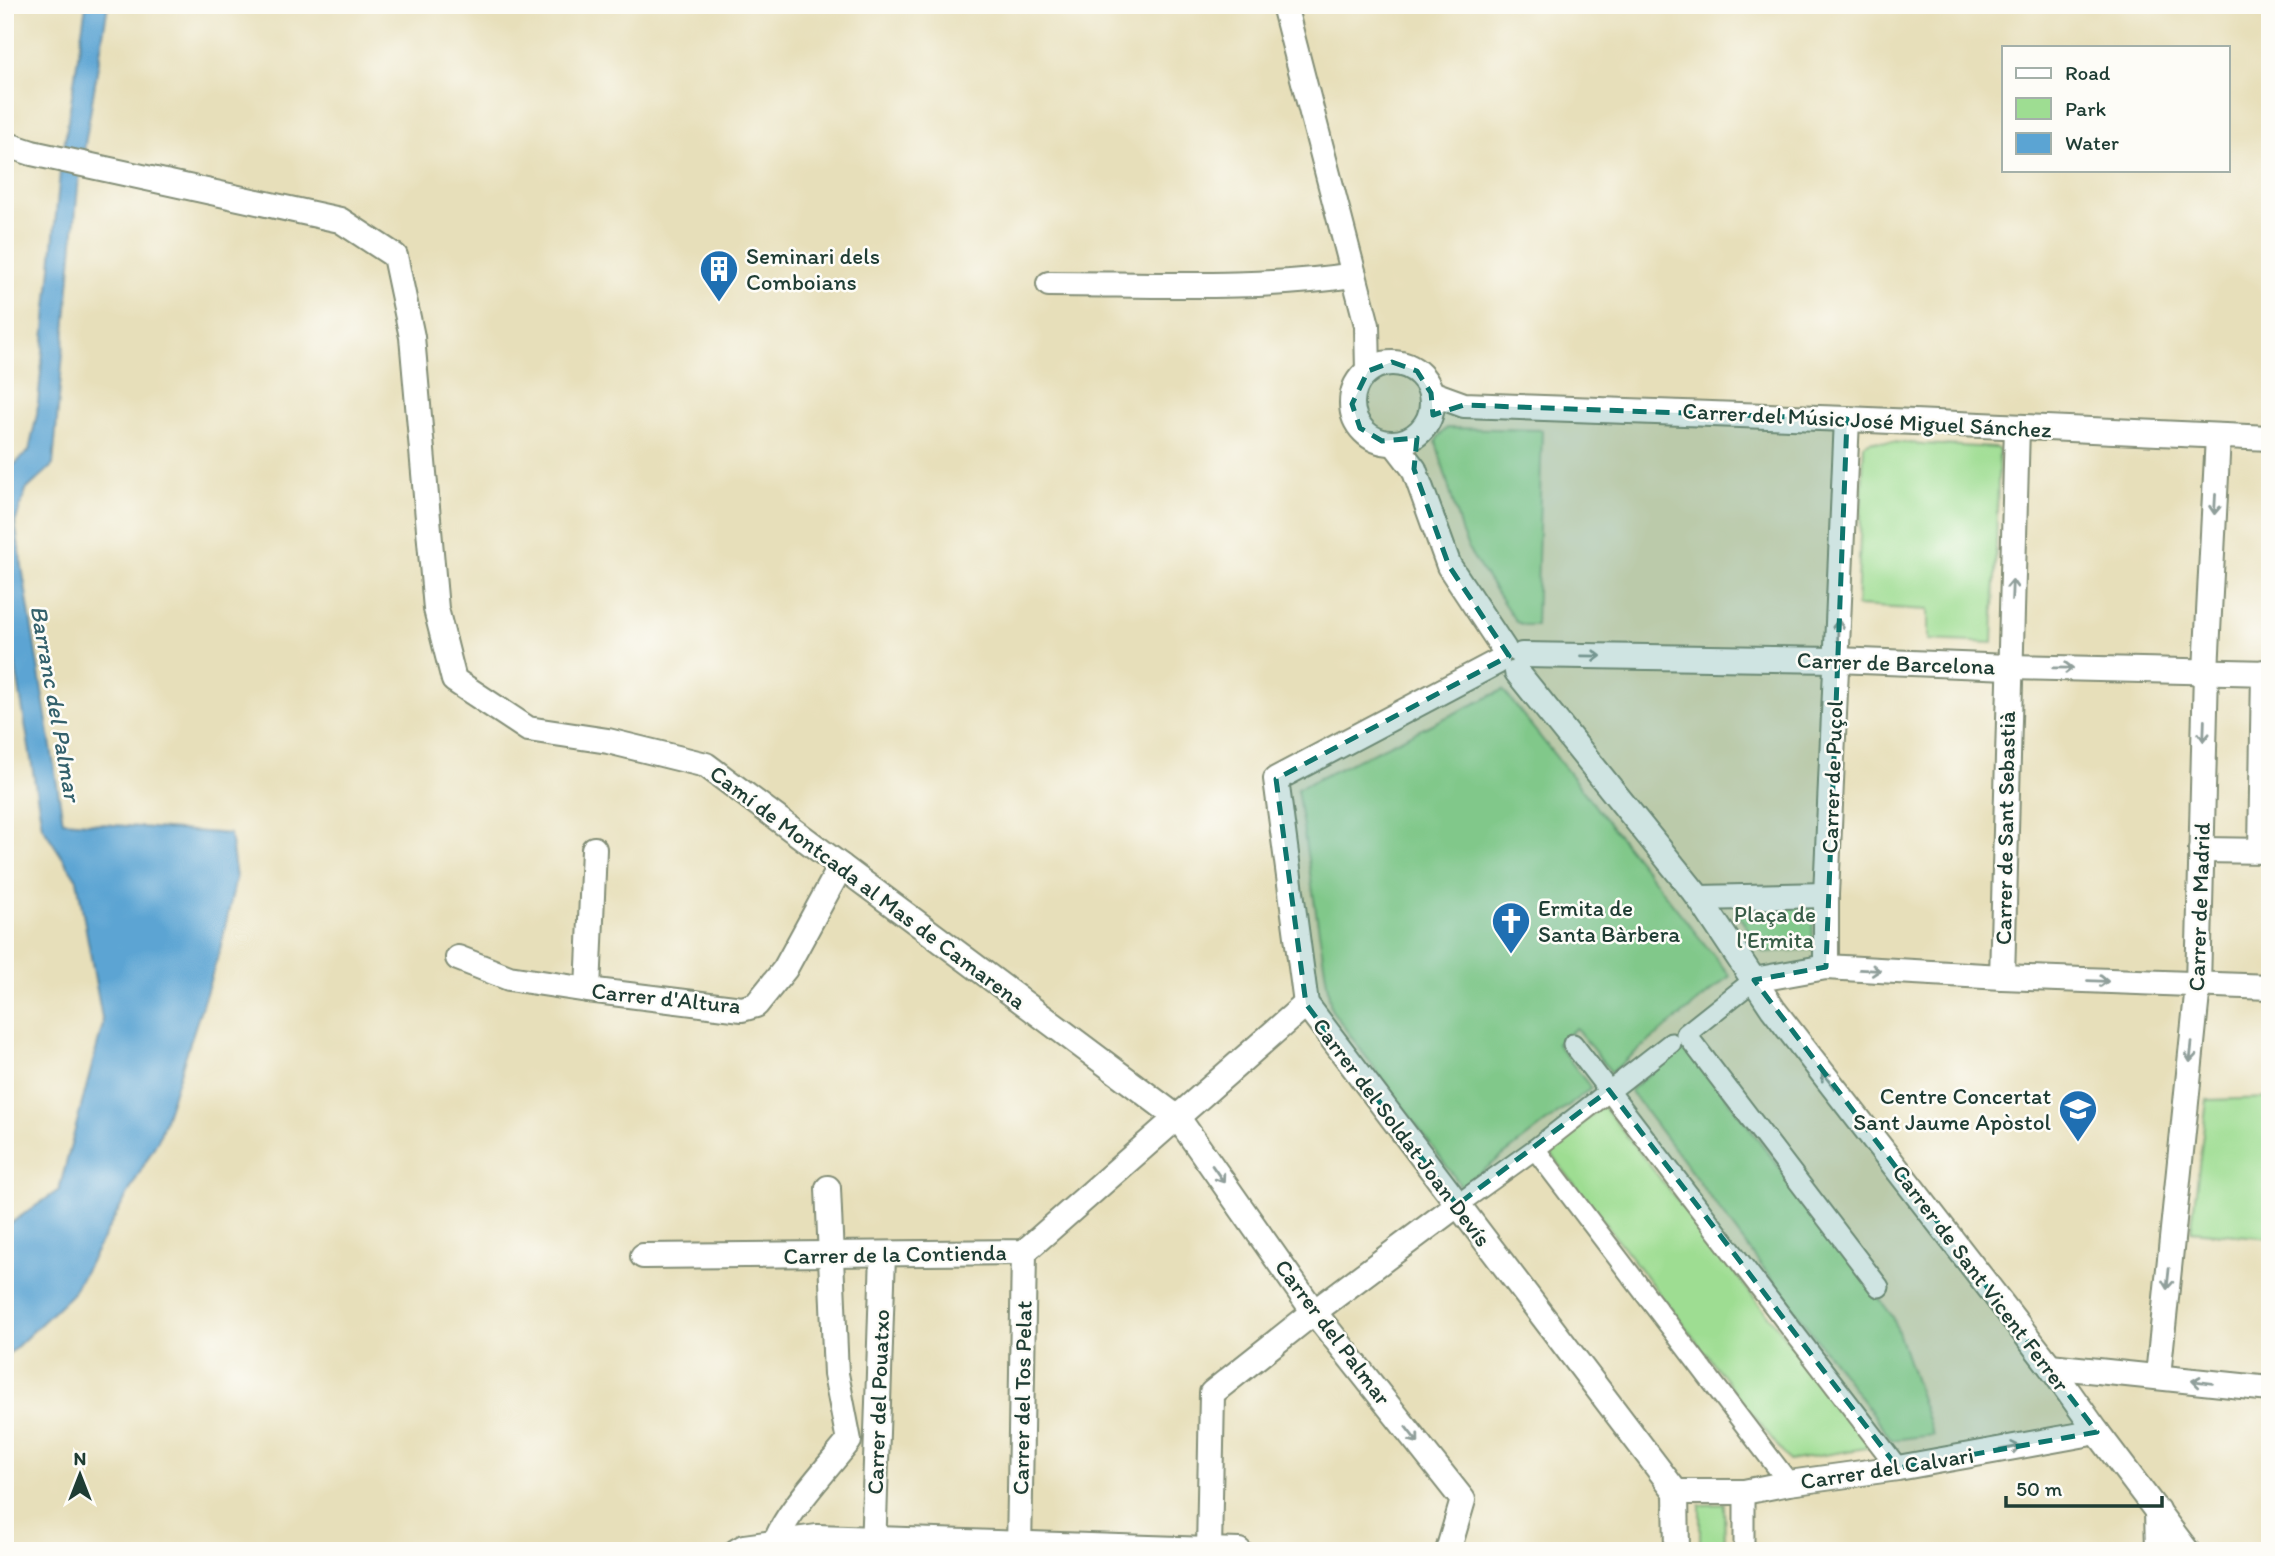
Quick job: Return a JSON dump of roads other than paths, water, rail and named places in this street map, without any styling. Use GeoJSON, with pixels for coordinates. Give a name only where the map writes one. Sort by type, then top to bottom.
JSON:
{"type":"FeatureCollection","features":[{"type":"Feature","properties":{"kind":"street"},"geometry":{"type":"LineString","coordinates":[[1284,5],[1367,325],[1368,371]]}},
{"type":"Feature","properties":{"kind":"street","name":"Camí de Montcada al Mas de Camarena"},"geometry":{"type":"LineString","coordinates":[[5,144],[32,153],[340,220],[395,256],[412,337],[436,609],[454,680],[528,729],[608,741],[706,765],[1178,1118]]}},
{"type":"Feature","properties":{"kind":"street"},"geometry":{"type":"LineString","coordinates":[[1049,284],[1312,281],[1354,275]]}},
{"type":"Feature","properties":{"kind":"street"},"geometry":{"type":"LineString","coordinates":[[1367,325],[1385,350],[1417,371],[1426,381],[1418,422],[1382,442],[1360,428],[1354,416],[1353,391],[1359,380],[1379,365],[1392,362],[1405,365]]}},
{"type":"Feature","properties":{"kind":"street","name":"Carrer del Músic José Miguel Sánchez"},"geometry":{"type":"LineString","coordinates":[[1418,422],[1464,405],[2270,438]]}},
{"type":"Feature","properties":{"kind":"street","name":"Carrer de Puçol"},"geometry":{"type":"LineString","coordinates":[[1826,967],[1826,895],[1847,419]]}},
{"type":"Feature","properties":{"kind":"street","name":"Carrer de Sant Vicent Ferrer"},"geometry":{"type":"LineString","coordinates":[[1418,422],[1414,469],[1450,566],[1510,659],[1699,898],[1782,1020],[2050,1366],[2187,1551]]}},
{"type":"Feature","properties":{"kind":"street","name":"Carrer de Sant Sebastià"},"geometry":{"type":"LineString","coordinates":[[2002,977],[2017,427]]}},
{"type":"Feature","properties":{"kind":"street","name":"Carrer de Madrid"},"geometry":{"type":"LineString","coordinates":[[2158,1376],[2198,985],[2206,671],[2218,436]]}},
{"type":"Feature","properties":{"kind":"street","name":"Carrer de Barcelona"},"geometry":{"type":"LineString","coordinates":[[1510,659],[1837,660],[2009,667],[2267,672]]}},
{"type":"Feature","properties":{"kind":"street","name":"Carrer del Soldat Joan Devís"},"geometry":{"type":"LineString","coordinates":[[1510,659],[1276,779],[1306,1004],[1676,1492]]}},
{"type":"Feature","properties":{"kind":"street"},"geometry":{"type":"LineString","coordinates":[[2201,850],[2266,850],[2267,672]]}},
{"type":"Feature","properties":{"kind":"street"},"geometry":{"type":"LineString","coordinates":[[588,990],[594,849]]}},
{"type":"Feature","properties":{"kind":"street","name":"Carrer d'Altura"},"geometry":{"type":"LineString","coordinates":[[458,958],[509,978],[743,1009],[756,1005],[785,969],[841,866]]}},
{"type":"Feature","properties":{"kind":"street"},"geometry":{"type":"LineString","coordinates":[[1699,898],[1826,895]]}},
{"type":"Feature","properties":{"kind":"street"},"geometry":{"type":"LineString","coordinates":[[1879,1287],[1686,1034],[1754,980],[1826,967],[2270,987]]}},
{"type":"Feature","properties":{"kind":"street","name":"Carrer de la Contienda"},"geometry":{"type":"LineString","coordinates":[[643,1256],[1024,1252],[1306,1004]]}},
{"type":"Feature","properties":{"kind":"street"},"geometry":{"type":"LineString","coordinates":[[1209,1550],[1212,1393],[1314,1312],[1535,1149],[1671,1043]]}},
{"type":"Feature","properties":{"kind":"street"},"geometry":{"type":"LineString","coordinates":[[1573,1044],[1898,1468]]}},
{"type":"Feature","properties":{"kind":"street","name":"Carrer del Palmar"},"geometry":{"type":"LineString","coordinates":[[1178,1118],[1314,1312],[1463,1500],[1448,1551]]}},
{"type":"Feature","properties":{"kind":"street"},"geometry":{"type":"LineString","coordinates":[[1535,1149],[1789,1483]]}},
{"type":"Feature","properties":{"kind":"street"},"geometry":{"type":"LineString","coordinates":[[776,1543],[777,1535],[788,1518],[849,1441],[836,1374],[828,1188]]}},
{"type":"Feature","properties":{"kind":"street","name":"Carrer del Tos Pelat"},"geometry":{"type":"LineString","coordinates":[[1020,1547],[1024,1252]]}},
{"type":"Feature","properties":{"kind":"street","name":"Carrer del Pouatxo"},"geometry":{"type":"LineString","coordinates":[[873,1545],[883,1254]]}},
{"type":"Feature","properties":{"kind":"street"},"geometry":{"type":"LineString","coordinates":[[2050,1366],[2270,1390]]}},
{"type":"Feature","properties":{"kind":"street","name":"Carrer del Calvari"},"geometry":{"type":"LineString","coordinates":[[1676,1492],[1744,1492],[1898,1468],[2097,1432]]}},
{"type":"Feature","properties":{"kind":"street"},"geometry":{"type":"LineString","coordinates":[[1676,1492],[1677,1551]]}},
{"type":"Feature","properties":{"kind":"street"},"geometry":{"type":"LineString","coordinates":[[1744,1492],[1744,1551]]}},
{"type":"Feature","properties":{"kind":"street"},"geometry":{"type":"LineString","coordinates":[[2157,1510],[2158,1551]]}},
{"type":"Feature","properties":{"kind":"street"},"geometry":{"type":"LineString","coordinates":[[737,1551],[744,1547],[776,1543],[1239,1551]]}},
{"type":"Feature","properties":{"kind":"water"},"geometry":{"type":"Polygon","coordinates":[[[86,5],[108,5],[78,187],[53,465],[26,490],[15,523],[63,821],[230,834],[236,878],[220,950],[159,1138],[72,1294],[5,1358],[5,1227],[59,1190],[103,1024],[77,880],[42,826],[5,602],[5,473],[29,451],[37,414],[60,172],[86,5]]]}},
{"type":"Feature","properties":{"kind":"place","name":"Seminari dels Comboians"},"geometry":{"type":"Point","coordinates":[719,303]}},
{"type":"Feature","properties":{"kind":"place","name":"Ermita de Santa Bàrbera"},"geometry":{"type":"Point","coordinates":[1511,955]}},
{"type":"Feature","properties":{"kind":"place","name":"Centre Concertat Sant Jaume Apòstol"},"geometry":{"type":"Point","coordinates":[2078,1143]}},
{"type":"Feature","properties":{"kind":"water label","name":"Barranc del Palmar"},"geometry":{"type":"Point","coordinates":[56,703]}},
{"type":"Feature","properties":{"kind":"park label","name":"Plaça de l'Ermita"},"geometry":{"type":"Point","coordinates":[1775,927]}}]}
